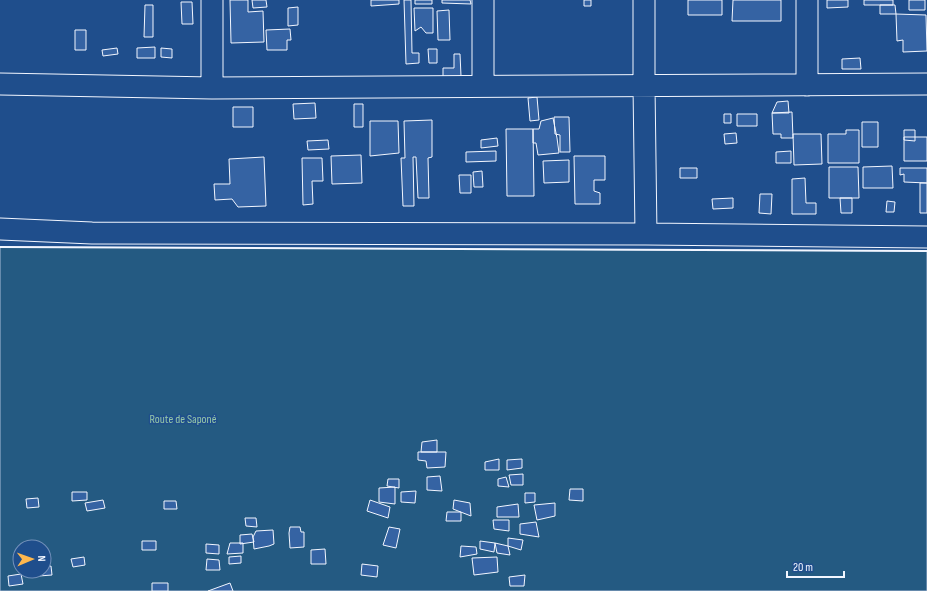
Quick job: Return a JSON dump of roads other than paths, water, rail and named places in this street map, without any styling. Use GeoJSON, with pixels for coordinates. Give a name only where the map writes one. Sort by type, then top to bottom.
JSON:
{"type":"FeatureCollection","features":[{"type":"Feature","properties":{"kind":"street"},"geometry":{"type":"LineString","coordinates":[[212,0],[212,88]]}},
{"type":"Feature","properties":{"kind":"street"},"geometry":{"type":"LineString","coordinates":[[482,0],[483,86]]}},
{"type":"Feature","properties":{"kind":"street"},"geometry":{"type":"LineString","coordinates":[[644,0],[646,234]]}},
{"type":"Feature","properties":{"kind":"street"},"geometry":{"type":"LineString","coordinates":[[807,0],[807,85]]}},
{"type":"Feature","properties":{"kind":"street"},"geometry":{"type":"LineString","coordinates":[[0,84],[212,88],[927,84]]}},
{"type":"Feature","properties":{"kind":"street"},"geometry":{"type":"LineString","coordinates":[[0,229],[92,233],[646,234],[927,238]]}},
{"type":"Feature","properties":{"kind":"park label","name":"Route de Saponé"},"geometry":{"type":"Point","coordinates":[183,419]}}]}
